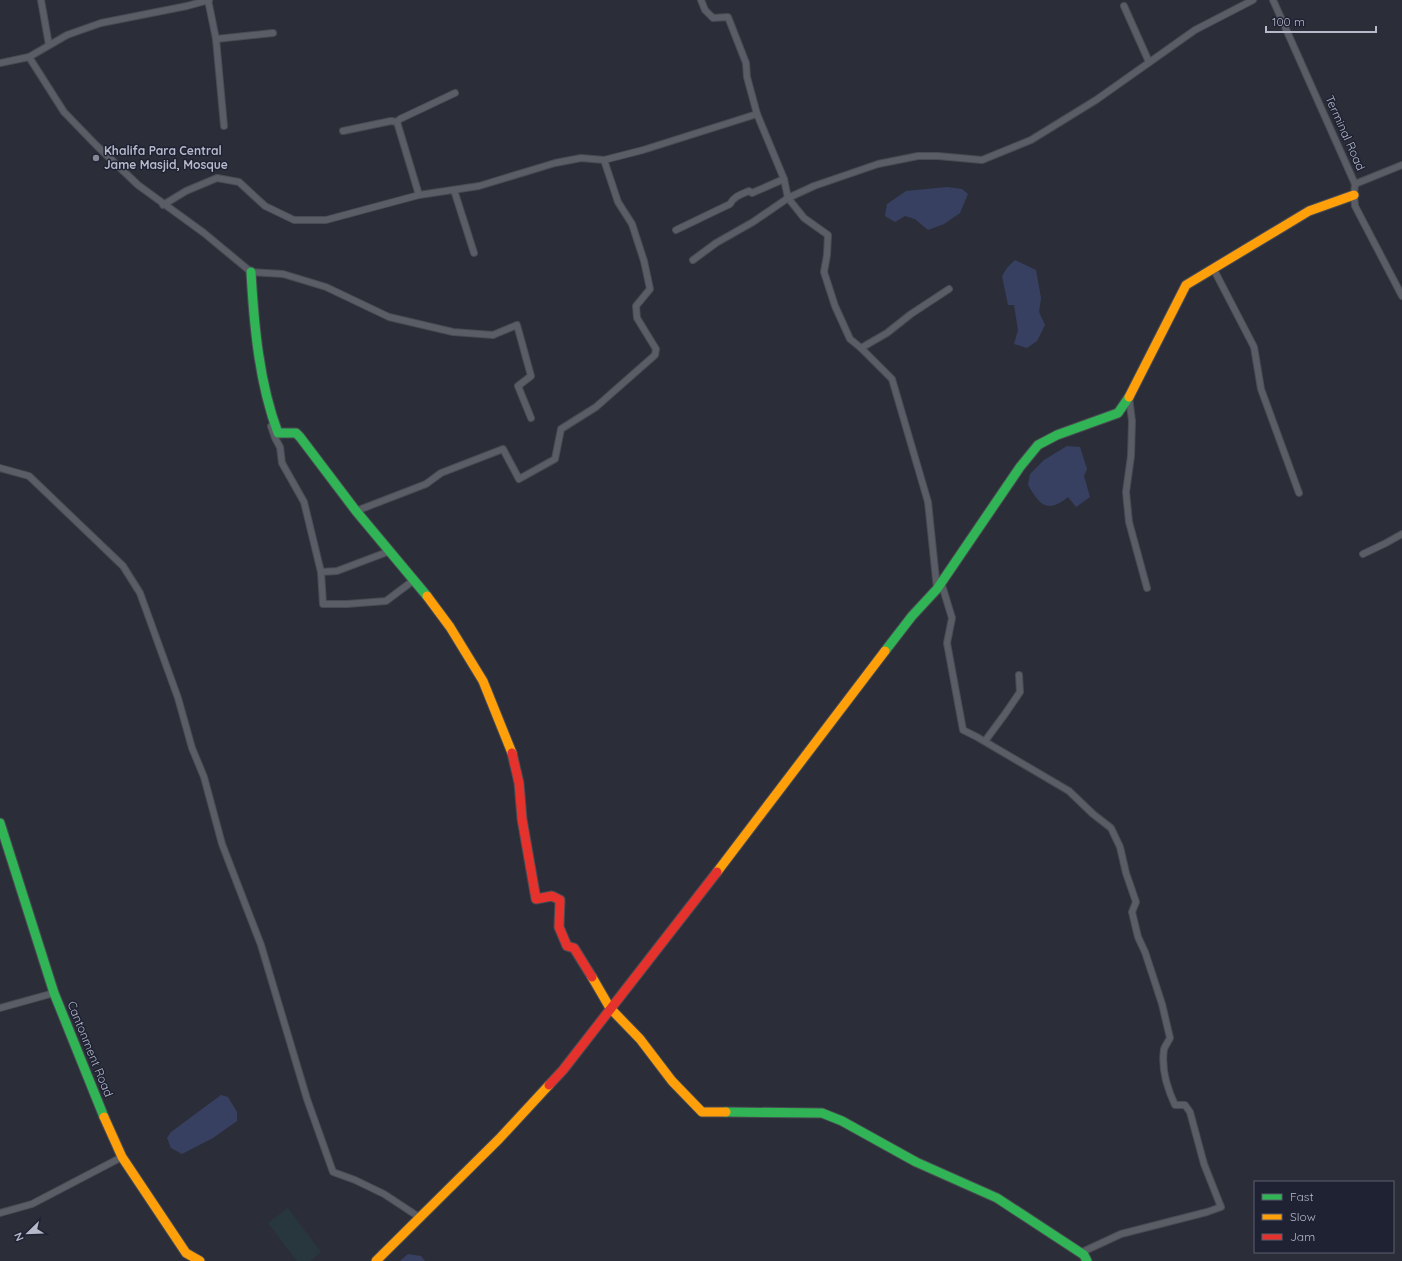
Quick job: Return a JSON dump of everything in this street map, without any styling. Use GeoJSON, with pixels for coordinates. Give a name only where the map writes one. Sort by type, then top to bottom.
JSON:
{"type":"FeatureCollection","features":[{"type":"Feature","properties":{"kind":"street"},"geometry":{"type":"LineString","coordinates":[[41,0],[49,45]]}},
{"type":"Feature","properties":{"kind":"street"},"geometry":{"type":"LineString","coordinates":[[0,63],[29,57],[67,35],[101,23],[187,6],[209,0],[216,39],[224,126]]}},
{"type":"Feature","properties":{"kind":"street"},"geometry":{"type":"LineString","coordinates":[[702,0],[705,10],[713,18],[728,17],[746,63],[747,77],[758,114],[784,179],[788,198],[804,218],[828,235],[824,272],[835,306],[850,339],[892,379],[928,502],[939,586],[952,618],[947,643],[952,678],[963,730],[985,741],[1069,791],[1093,814],[1111,828],[1120,847],[1126,873],[1136,902],[1132,912],[1138,937],[1147,958],[1162,1004],[1170,1038],[1164,1048],[1164,1064],[1168,1090],[1175,1105],[1185,1105],[1190,1112],[1204,1164],[1221,1207],[1121,1234],[1080,1253]]}},
{"type":"Feature","properties":{"kind":"street"},"geometry":{"type":"LineString","coordinates":[[693,260],[716,243],[753,222],[788,198],[814,186],[878,164],[918,156],[938,156],[982,160],[1031,140],[1096,100],[1195,30],[1253,0]]}},
{"type":"Feature","properties":{"kind":"street","name":"Terminal Road"},"geometry":{"type":"LineString","coordinates":[[1273,0],[1355,184],[1355,206],[1402,296]]}},
{"type":"Feature","properties":{"kind":"street"},"geometry":{"type":"LineString","coordinates":[[1124,6],[1149,62]]}},
{"type":"Feature","properties":{"kind":"street"},"geometry":{"type":"LineString","coordinates":[[216,39],[274,33]]}},
{"type":"Feature","properties":{"kind":"street"},"geometry":{"type":"LineString","coordinates":[[29,57],[64,112],[138,185],[163,205],[204,233],[251,272],[283,274],[290,276],[326,287],[389,317],[453,332],[493,335],[517,325],[532,376],[518,386],[531,418]]}},
{"type":"Feature","properties":{"kind":"street"},"geometry":{"type":"LineString","coordinates":[[343,131],[391,121],[397,122],[400,119],[455,94]]}},
{"type":"Feature","properties":{"kind":"street"},"geometry":{"type":"LineString","coordinates":[[163,205],[186,191],[217,178],[239,182],[265,206],[294,220],[326,220],[419,196],[479,186],[532,169],[568,160],[580,158],[604,160],[643,150],[758,114]]}},
{"type":"Feature","properties":{"kind":"street"},"geometry":{"type":"LineString","coordinates":[[397,122],[419,196]]}},
{"type":"Feature","properties":{"kind":"street"},"geometry":{"type":"LineString","coordinates":[[356,512],[426,484],[441,473],[504,449],[519,479],[525,476],[555,459],[561,429],[596,407],[655,355],[656,349],[637,318],[636,306],[650,289],[644,261],[632,224],[618,202],[604,160]]}},
{"type":"Feature","properties":{"kind":"street"},"geometry":{"type":"LineString","coordinates":[[1355,184],[1402,165]]}},
{"type":"Feature","properties":{"kind":"street"},"geometry":{"type":"LineString","coordinates":[[676,230],[730,204],[732,199],[740,195],[749,191],[752,193],[758,191],[784,179]]}},
{"type":"Feature","properties":{"kind":"street"},"geometry":{"type":"LineString","coordinates":[[454,190],[474,253]]}},
{"type":"Feature","properties":{"kind":"street"},"geometry":{"type":"LineString","coordinates":[[376,1261],[419,1217],[499,1140],[563,1070],[746,835],[912,616],[939,586],[1020,467],[1038,445],[1057,434],[1118,413],[1129,397],[1186,285],[1309,211],[1354,195]]}},
{"type":"Feature","properties":{"kind":"street"},"geometry":{"type":"LineString","coordinates":[[1213,268],[1254,347],[1261,389],[1299,493]]}},
{"type":"Feature","properties":{"kind":"street"},"geometry":{"type":"LineString","coordinates":[[251,272],[255,336],[261,373],[278,434],[296,433],[356,512],[414,580],[450,627],[483,681],[512,752],[519,783],[522,819],[536,899],[552,896],[560,900],[559,928],[567,946],[574,948],[610,1008],[640,1039],[672,1081],[702,1112],[822,1113],[842,1122],[916,1162],[997,1198],[1084,1255],[1087,1261]]}},
{"type":"Feature","properties":{"kind":"street"},"geometry":{"type":"LineString","coordinates":[[861,348],[887,333],[911,314],[948,289]]}},
{"type":"Feature","properties":{"kind":"street"},"geometry":{"type":"LineString","coordinates":[[1129,397],[1132,421],[1132,456],[1126,492],[1129,522],[1147,588]]}},
{"type":"Feature","properties":{"kind":"street"},"geometry":{"type":"LineString","coordinates":[[274,424],[270,426],[280,447],[282,463],[304,502],[321,572],[323,604],[386,601],[414,580]]}},
{"type":"Feature","properties":{"kind":"street"},"geometry":{"type":"LineString","coordinates":[[0,468],[29,476],[123,566],[140,593],[178,698],[192,748],[204,777],[222,844],[261,945],[307,1099],[333,1172],[355,1180],[384,1194],[419,1217]]}},
{"type":"Feature","properties":{"kind":"street"},"geometry":{"type":"LineString","coordinates":[[1363,554],[1402,534]]}},
{"type":"Feature","properties":{"kind":"street"},"geometry":{"type":"LineString","coordinates":[[321,572],[337,571],[390,551]]}},
{"type":"Feature","properties":{"kind":"street"},"geometry":{"type":"LineString","coordinates":[[985,741],[1020,692],[1019,675]]}},
{"type":"Feature","properties":{"kind":"street","name":"Cantonment Road"},"geometry":{"type":"LineString","coordinates":[[0,823],[54,993],[108,1128],[122,1157],[185,1257],[200,1261]]}},
{"type":"Feature","properties":{"kind":"street"},"geometry":{"type":"LineString","coordinates":[[0,1008],[54,993]]}},
{"type":"Feature","properties":{"kind":"street"},"geometry":{"type":"LineString","coordinates":[[0,1213],[32,1204],[122,1157]]}},
{"type":"Feature","properties":{"kind":"shaded area"},"geometry":{"type":"Polygon","coordinates":[[[288,1208],[321,1252],[310,1261],[297,1261],[268,1223],[288,1208]]]}},
{"type":"Feature","properties":{"kind":"water"},"geometry":{"type":"Polygon","coordinates":[[[947,187],[962,189],[968,194],[960,213],[944,224],[928,230],[915,219],[905,216],[895,222],[885,216],[887,204],[906,191],[947,187]]]}},
{"type":"Feature","properties":{"kind":"water"},"geometry":{"type":"Polygon","coordinates":[[[1015,260],[1036,270],[1041,298],[1039,312],[1045,325],[1037,341],[1027,348],[1014,344],[1018,330],[1014,305],[1008,305],[1002,276],[1015,260]]]}},
{"type":"Feature","properties":{"kind":"water"},"geometry":{"type":"Polygon","coordinates":[[[1067,446],[1080,447],[1087,469],[1084,476],[1090,497],[1076,507],[1068,497],[1055,505],[1045,505],[1036,498],[1028,485],[1030,474],[1044,460],[1067,446]]]}},
{"type":"Feature","properties":{"kind":"water"},"geometry":{"type":"Polygon","coordinates":[[[221,1095],[228,1097],[237,1112],[237,1121],[213,1138],[182,1154],[171,1148],[167,1138],[171,1132],[221,1095]]]}},
{"type":"Feature","properties":{"kind":"water"},"geometry":{"type":"Polygon","coordinates":[[[408,1254],[421,1256],[425,1261],[400,1261],[408,1254]]]}},
{"type":"Feature","properties":{"kind":"traffic: fast"},"geometry":{"type":"LineString","coordinates":[[251,272],[258,354],[266,394],[278,433],[296,433],[300,437],[356,511],[427,596]]}},
{"type":"Feature","properties":{"kind":"traffic: fast"},"geometry":{"type":"LineString","coordinates":[[885,651],[912,616],[937,589],[1020,467],[1038,445],[1057,435],[1118,413],[1129,397]]}},
{"type":"Feature","properties":{"kind":"traffic: fast"},"geometry":{"type":"LineString","coordinates":[[0,823],[54,993],[104,1117]]}},
{"type":"Feature","properties":{"kind":"traffic: fast"},"geometry":{"type":"LineString","coordinates":[[726,1112],[822,1113],[842,1121],[916,1162],[997,1198],[1084,1255],[1087,1261]]}},
{"type":"Feature","properties":{"kind":"traffic: slow"},"geometry":{"type":"LineString","coordinates":[[1129,397],[1186,285],[1309,211],[1354,195]]}},
{"type":"Feature","properties":{"kind":"traffic: slow"},"geometry":{"type":"LineString","coordinates":[[427,596],[450,627],[483,681],[512,753]]}},
{"type":"Feature","properties":{"kind":"traffic: slow"},"geometry":{"type":"LineString","coordinates":[[717,872],[885,651]]}},
{"type":"Feature","properties":{"kind":"traffic: slow"},"geometry":{"type":"LineString","coordinates":[[592,977],[610,1008],[640,1039],[672,1081],[702,1112],[726,1112]]}},
{"type":"Feature","properties":{"kind":"traffic: slow"},"geometry":{"type":"LineString","coordinates":[[376,1261],[499,1139],[549,1085]]}},
{"type":"Feature","properties":{"kind":"traffic: slow"},"geometry":{"type":"LineString","coordinates":[[104,1117],[122,1157],[186,1253],[200,1261]]}},
{"type":"Feature","properties":{"kind":"traffic: jam"},"geometry":{"type":"LineString","coordinates":[[512,753],[519,783],[522,819],[536,899],[552,896],[560,900],[559,927],[567,946],[574,948],[592,977]]}},
{"type":"Feature","properties":{"kind":"traffic: jam"},"geometry":{"type":"LineString","coordinates":[[549,1085],[563,1070],[717,872]]}},
{"type":"Feature","properties":{"kind":"place","name":"Khalifa Para Central Jame Masjid, Mosque"},"geometry":{"type":"Point","coordinates":[96,158]}}]}
